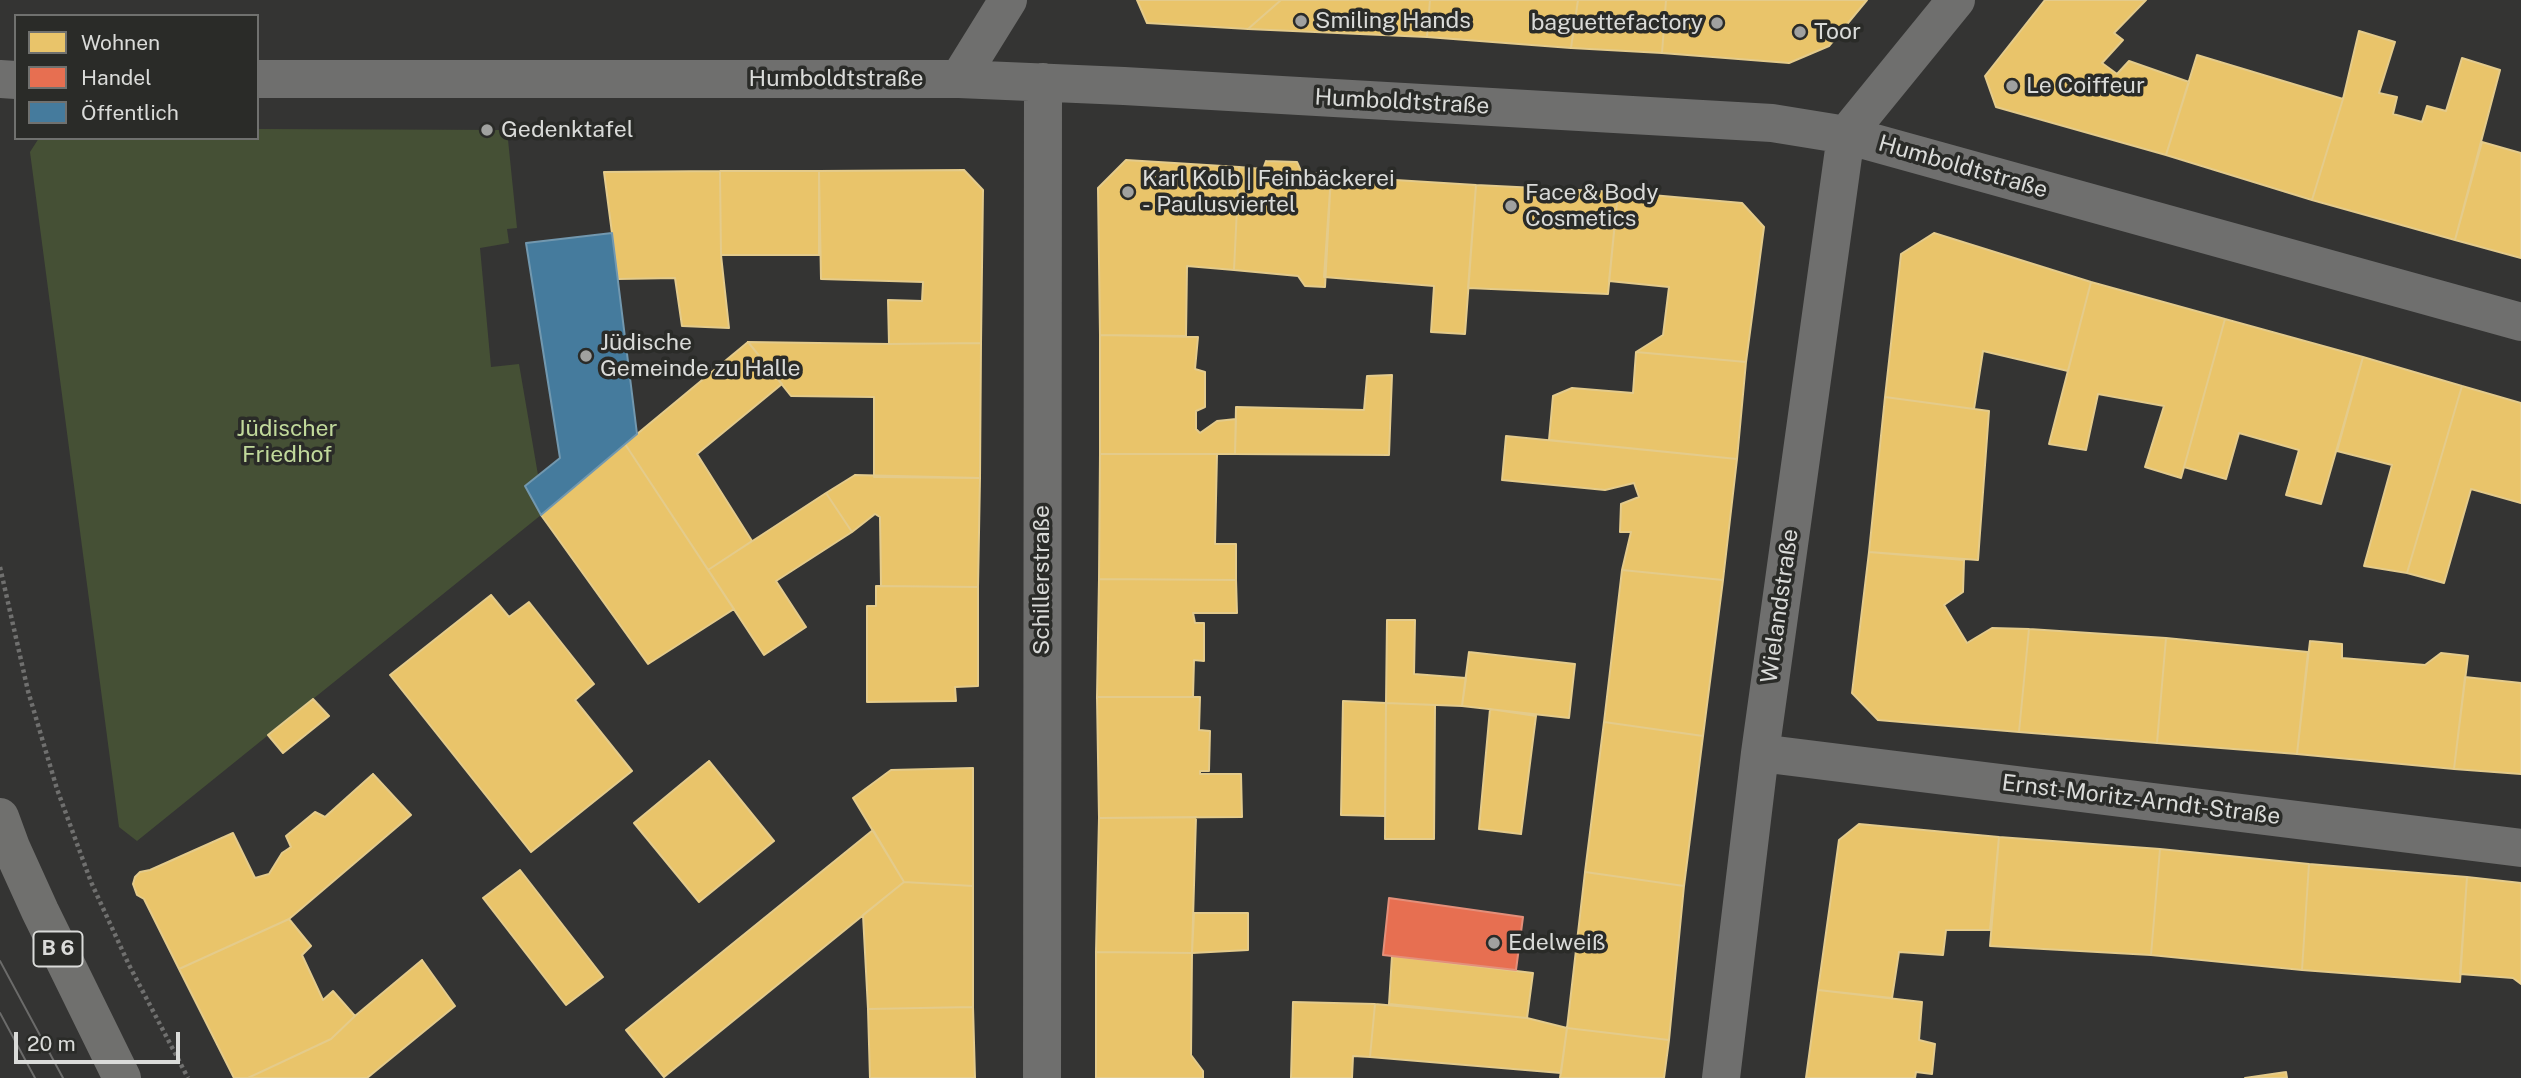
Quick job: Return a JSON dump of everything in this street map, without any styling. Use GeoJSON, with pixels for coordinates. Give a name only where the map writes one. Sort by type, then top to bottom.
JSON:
{"type":"FeatureCollection","features":[{"type":"Feature","properties":{"kind":"main road","name":"B 6"},"geometry":{"type":"LineString","coordinates":[[0,817],[35,900],[121,1078]]}},
{"type":"Feature","properties":{"kind":"street"},"geometry":{"type":"LineString","coordinates":[[959,79],[1008,0]]}},
{"type":"Feature","properties":{"kind":"street"},"geometry":{"type":"LineString","coordinates":[[1846,135],[1956,0]]}},
{"type":"Feature","properties":{"kind":"street","name":"Humboldtstraße"},"geometry":{"type":"LineString","coordinates":[[259,79],[959,79],[1772,123],[1846,135],[2521,322]]}},
{"type":"Feature","properties":{"kind":"street","name":"Schillerstraße"},"geometry":{"type":"LineString","coordinates":[[1042,1078],[1043,82]]}},
{"type":"Feature","properties":{"kind":"street","name":"Wielandstraße"},"geometry":{"type":"LineString","coordinates":[[1721,1078],[1760,752],[1846,135]]}},
{"type":"Feature","properties":{"kind":"street","name":"Ernst-Moritz-Arndt-Straße"},"geometry":{"type":"LineString","coordinates":[[1760,752],[2521,848]]}},
{"type":"Feature","properties":{"kind":"path"},"geometry":{"type":"LineString","coordinates":[[0,566],[28,691],[57,789],[91,882],[129,965],[188,1078]]}},
{"type":"Feature","properties":{"kind":"green space","name":"Jüdischer Friedhof"},"geometry":{"type":"Polygon","coordinates":[[[259,129],[507,130],[517,228],[507,229],[509,243],[480,248],[491,367],[519,364],[538,475],[525,486],[541,515],[137,841],[119,827],[30,152],[38,140],[259,140],[259,129]]]}},
{"type":"Feature","properties":{"kind":"building: Wohnen"},"geometry":{"type":"Polygon","coordinates":[[[1137,0],[1281,0],[1248,29],[1147,23],[1137,0]]]}},
{"type":"Feature","properties":{"kind":"building: Wohnen"},"geometry":{"type":"Polygon","coordinates":[[[1281,0],[1430,0],[1427,37],[1248,29],[1281,0]]]}},
{"type":"Feature","properties":{"kind":"building: Wohnen"},"geometry":{"type":"Polygon","coordinates":[[[1430,0],[1578,0],[1571,48],[1427,37],[1430,0]]]}},
{"type":"Feature","properties":{"kind":"building: Wohnen"},"geometry":{"type":"Polygon","coordinates":[[[1578,0],[1666,0],[1662,53],[1571,48],[1578,0]]]}},
{"type":"Feature","properties":{"kind":"building: Wohnen"},"geometry":{"type":"Polygon","coordinates":[[[1666,0],[1867,0],[1829,46],[1789,63],[1662,53],[1666,0]]]}},
{"type":"Feature","properties":{"kind":"building: Wohnen"},"geometry":{"type":"Polygon","coordinates":[[[2045,0],[2146,0],[2114,33],[2123,40],[2102,63],[2117,74],[2129,61],[2189,82],[2166,155],[1996,107],[1985,76],[2045,0]]]}},
{"type":"Feature","properties":{"kind":"building: Wohnen"},"geometry":{"type":"Polygon","coordinates":[[[2359,31],[2395,42],[2379,93],[2397,97],[2393,114],[2422,122],[2427,106],[2446,111],[2462,58],[2500,70],[2455,240],[2312,200],[2343,99],[2359,31]]]}},
{"type":"Feature","properties":{"kind":"building: Wohnen"},"geometry":{"type":"Polygon","coordinates":[[[2197,55],[2343,99],[2312,200],[2166,155],[2197,55]]]}},
{"type":"Feature","properties":{"kind":"building: Wohnen"},"geometry":{"type":"Polygon","coordinates":[[[2482,142],[2521,153],[2521,258],[2455,240],[2482,142]]]}},
{"type":"Feature","properties":{"kind":"building: Wohnen"},"geometry":{"type":"Polygon","coordinates":[[[1126,160],[1239,167],[1234,270],[1187,266],[1186,336],[1100,335],[1098,188],[1126,160]]]}},
{"type":"Feature","properties":{"kind":"building: Wohnen"},"geometry":{"type":"Polygon","coordinates":[[[1266,161],[1297,162],[1301,171],[1331,176],[1325,287],[1305,286],[1298,276],[1234,270],[1239,167],[1263,169],[1266,161]]]}},
{"type":"Feature","properties":{"kind":"building: Wohnen"},"geometry":{"type":"Polygon","coordinates":[[[964,170],[983,190],[981,343],[889,344],[888,300],[922,301],[923,282],[821,279],[819,171],[964,170]]]}},
{"type":"Feature","properties":{"kind":"building: Wohnen"},"geometry":{"type":"Polygon","coordinates":[[[720,171],[819,171],[819,255],[721,255],[720,171]]]}},
{"type":"Feature","properties":{"kind":"building: Wohnen"},"geometry":{"type":"Polygon","coordinates":[[[720,171],[721,255],[729,328],[682,326],[675,278],[618,279],[604,172],[720,171]]]}},
{"type":"Feature","properties":{"kind":"building: Wohnen"},"geometry":{"type":"Polygon","coordinates":[[[1331,176],[1476,185],[1465,334],[1431,332],[1434,286],[1324,277],[1331,176]]]}},
{"type":"Feature","properties":{"kind":"building: Wohnen"},"geometry":{"type":"Polygon","coordinates":[[[1476,185],[1618,192],[1608,294],[1468,288],[1476,185]]]}},
{"type":"Feature","properties":{"kind":"building: Wohnen"},"geometry":{"type":"Polygon","coordinates":[[[1618,192],[1742,203],[1764,227],[1746,362],[1636,352],[1663,335],[1669,287],[1609,281],[1618,192]]]}},
{"type":"Feature","properties":{"kind":"building: Wohnen"},"geometry":{"type":"Polygon","coordinates":[[[1934,233],[2091,282],[2068,371],[1983,351],[1974,409],[1885,397],[1901,254],[1934,233]]]}},
{"type":"Feature","properties":{"kind":"building: Wohnen"},"geometry":{"type":"Polygon","coordinates":[[[2091,282],[2225,319],[2181,478],[2145,467],[2164,406],[2098,394],[2086,450],[2049,444],[2091,282]]]}},
{"type":"Feature","properties":{"kind":"building: Wohnen"},"geometry":{"type":"Polygon","coordinates":[[[2225,319],[2363,357],[2321,504],[2286,495],[2299,450],[2239,433],[2226,479],[2184,467],[2225,319]]]}},
{"type":"Feature","properties":{"kind":"building: Wohnen"},"geometry":{"type":"Polygon","coordinates":[[[1100,335],[1198,337],[1195,369],[1205,372],[1205,407],[1196,411],[1196,429],[1200,433],[1217,421],[1236,419],[1235,454],[1100,454],[1100,335]]]}},
{"type":"Feature","properties":{"kind":"building: Wohnen"},"geometry":{"type":"Polygon","coordinates":[[[748,342],[782,384],[697,454],[752,541],[708,570],[625,444],[748,342]]]}},
{"type":"Feature","properties":{"kind":"building: Wohnen"},"geometry":{"type":"Polygon","coordinates":[[[748,342],[981,343],[980,478],[874,477],[874,397],[791,396],[748,342]]]}},
{"type":"Feature","properties":{"kind":"building: Wohnen"},"geometry":{"type":"Polygon","coordinates":[[[1636,352],[1746,362],[1737,459],[1549,440],[1553,396],[1572,388],[1633,393],[1636,352]]]}},
{"type":"Feature","properties":{"kind":"building: Wohnen"},"geometry":{"type":"Polygon","coordinates":[[[2363,357],[2462,386],[2407,573],[2364,566],[2392,465],[2337,451],[2363,357]]]}},
{"type":"Feature","properties":{"kind":"building: Wohnen"},"geometry":{"type":"Polygon","coordinates":[[[1392,375],[1389,455],[1235,454],[1236,407],[1364,410],[1367,376],[1392,375]]]}},
{"type":"Feature","properties":{"kind":"building: Wohnen"},"geometry":{"type":"Polygon","coordinates":[[[2462,386],[2521,403],[2521,503],[2471,489],[2444,583],[2407,573],[2462,386]]]}},
{"type":"Feature","properties":{"kind":"building: Wohnen"},"geometry":{"type":"Polygon","coordinates":[[[1885,397],[1989,411],[1978,560],[1869,552],[1885,397]]]}},
{"type":"Feature","properties":{"kind":"building: Wohnen"},"geometry":{"type":"Polygon","coordinates":[[[1506,436],[1737,459],[1723,580],[1622,570],[1631,532],[1620,532],[1621,504],[1639,497],[1634,483],[1605,490],[1502,480],[1506,436]]]}},
{"type":"Feature","properties":{"kind":"building: Wohnen"},"geometry":{"type":"Polygon","coordinates":[[[625,444],[734,609],[648,664],[541,515],[625,444]]]}},
{"type":"Feature","properties":{"kind":"building: Wohnen"},"geometry":{"type":"Polygon","coordinates":[[[1100,454],[1217,454],[1215,544],[1236,544],[1236,580],[1099,579],[1100,454]]]}},
{"type":"Feature","properties":{"kind":"building: Wohnen"},"geometry":{"type":"Polygon","coordinates":[[[855,475],[980,478],[978,587],[881,586],[880,517],[875,514],[852,532],[826,493],[855,475]]]}},
{"type":"Feature","properties":{"kind":"building: Wohnen"},"geometry":{"type":"Polygon","coordinates":[[[826,493],[852,532],[776,581],[806,627],[764,655],[708,570],[826,493]]]}},
{"type":"Feature","properties":{"kind":"building: Wohnen"},"geometry":{"type":"Polygon","coordinates":[[[1869,552],[1964,560],[1963,592],[1944,605],[1967,643],[1992,628],[2029,629],[2019,732],[1878,720],[1852,693],[1869,552]]]}},
{"type":"Feature","properties":{"kind":"building: Wohnen"},"geometry":{"type":"Polygon","coordinates":[[[1622,570],[1723,580],[1703,736],[1604,722],[1622,570]]]}},
{"type":"Feature","properties":{"kind":"building: Wohnen"},"geometry":{"type":"Polygon","coordinates":[[[1099,579],[1236,580],[1237,613],[1193,613],[1195,623],[1204,623],[1204,661],[1194,660],[1193,697],[1097,697],[1099,579]]]}},
{"type":"Feature","properties":{"kind":"building: Wohnen"},"geometry":{"type":"Polygon","coordinates":[[[876,586],[978,587],[978,686],[955,687],[956,701],[867,702],[867,606],[876,606],[876,586]]]}},
{"type":"Feature","properties":{"kind":"building: Wohnen"},"geometry":{"type":"Polygon","coordinates":[[[491,595],[509,617],[529,602],[594,684],[575,700],[632,771],[531,852],[390,675],[491,595]]]}},
{"type":"Feature","properties":{"kind":"building: Wohnen"},"geometry":{"type":"Polygon","coordinates":[[[1387,620],[1415,620],[1414,674],[1466,678],[1462,706],[1386,703],[1387,620]]]}},
{"type":"Feature","properties":{"kind":"building: Wohnen"},"geometry":{"type":"Polygon","coordinates":[[[2029,629],[2166,638],[2157,743],[2019,732],[2029,629]]]}},
{"type":"Feature","properties":{"kind":"building: Wohnen"},"geometry":{"type":"Polygon","coordinates":[[[2166,638],[2308,652],[2297,754],[2157,743],[2166,638]]]}},
{"type":"Feature","properties":{"kind":"building: Wohnen"},"geometry":{"type":"Polygon","coordinates":[[[2310,641],[2342,644],[2342,658],[2425,665],[2441,653],[2468,656],[2454,769],[2297,754],[2310,641]]]}},
{"type":"Feature","properties":{"kind":"building: Wohnen"},"geometry":{"type":"Polygon","coordinates":[[[1469,652],[1575,664],[1569,718],[1462,706],[1469,652]]]}},
{"type":"Feature","properties":{"kind":"building: Wohnen"},"geometry":{"type":"Polygon","coordinates":[[[2465,677],[2521,683],[2521,774],[2454,769],[2465,677]]]}},
{"type":"Feature","properties":{"kind":"building: Wohnen"},"geometry":{"type":"Polygon","coordinates":[[[1097,697],[1200,697],[1199,730],[1210,731],[1209,771],[1200,771],[1200,774],[1241,774],[1242,817],[1099,818],[1097,697]]]}},
{"type":"Feature","properties":{"kind":"building: Wohnen"},"geometry":{"type":"Polygon","coordinates":[[[313,699],[329,716],[283,753],[268,735],[313,699]]]}},
{"type":"Feature","properties":{"kind":"building: Wohnen"},"geometry":{"type":"Polygon","coordinates":[[[1343,701],[1386,703],[1385,816],[1341,815],[1343,701]]]}},
{"type":"Feature","properties":{"kind":"building: Wohnen"},"geometry":{"type":"Polygon","coordinates":[[[1386,703],[1435,705],[1434,839],[1385,839],[1386,703]]]}},
{"type":"Feature","properties":{"kind":"building: Wohnen"},"geometry":{"type":"Polygon","coordinates":[[[1490,709],[1536,716],[1521,834],[1479,829],[1490,709]]]}},
{"type":"Feature","properties":{"kind":"building: Wohnen"},"geometry":{"type":"Polygon","coordinates":[[[1604,722],[1703,736],[1684,886],[1585,872],[1604,722]]]}},
{"type":"Feature","properties":{"kind":"building: Wohnen"},"geometry":{"type":"Polygon","coordinates":[[[709,761],[774,841],[699,902],[634,823],[709,761]]]}},
{"type":"Feature","properties":{"kind":"building: Wohnen"},"geometry":{"type":"Polygon","coordinates":[[[973,768],[973,886],[904,882],[853,798],[891,770],[973,768]]]}},
{"type":"Feature","properties":{"kind":"building: Wohnen"},"geometry":{"type":"Polygon","coordinates":[[[373,774],[411,815],[289,919],[179,969],[144,899],[137,895],[133,884],[135,877],[140,872],[233,833],[255,878],[269,874],[282,853],[291,847],[286,836],[315,812],[325,817],[373,774]]]}},
{"type":"Feature","properties":{"kind":"building: Wohnen"},"geometry":{"type":"Polygon","coordinates":[[[1196,817],[1192,953],[1096,952],[1099,818],[1196,817]]]}},
{"type":"Feature","properties":{"kind":"building: Wohnen"},"geometry":{"type":"Polygon","coordinates":[[[1859,824],[1999,837],[1990,930],[1946,930],[1943,955],[1899,952],[1892,998],[1818,990],[1839,840],[1859,824]]]}},
{"type":"Feature","properties":{"kind":"building: Wohnen"},"geometry":{"type":"Polygon","coordinates":[[[873,830],[904,882],[664,1077],[626,1030],[873,830]]]}},
{"type":"Feature","properties":{"kind":"building: Wohnen"},"geometry":{"type":"Polygon","coordinates":[[[1999,837],[2160,849],[2151,955],[1990,946],[1999,837]]]}},
{"type":"Feature","properties":{"kind":"building: Wohnen"},"geometry":{"type":"Polygon","coordinates":[[[2160,849],[2309,864],[2302,970],[2151,955],[2160,849]]]}},
{"type":"Feature","properties":{"kind":"building: Wohnen"},"geometry":{"type":"Polygon","coordinates":[[[2309,864],[2467,877],[2460,982],[2302,970],[2309,864]]]}},
{"type":"Feature","properties":{"kind":"building: Wohnen"},"geometry":{"type":"Polygon","coordinates":[[[520,870],[603,977],[566,1005],[483,898],[520,870]]]}},
{"type":"Feature","properties":{"kind":"building: Wohnen"},"geometry":{"type":"Polygon","coordinates":[[[1585,872],[1684,886],[1669,1040],[1567,1028],[1585,872]]]}},
{"type":"Feature","properties":{"kind":"building: Wohnen"},"geometry":{"type":"Polygon","coordinates":[[[2467,877],[2521,883],[2521,984],[2513,978],[2460,974],[2467,877]]]}},
{"type":"Feature","properties":{"kind":"building: Wohnen"},"geometry":{"type":"Polygon","coordinates":[[[904,882],[973,886],[973,1007],[868,1009],[863,915],[904,882]]]}},
{"type":"Feature","properties":{"kind":"building: Wohnen"},"geometry":{"type":"Polygon","coordinates":[[[1194,913],[1248,913],[1248,950],[1192,953],[1194,913]]]}},
{"type":"Feature","properties":{"kind":"building: Wohnen"},"geometry":{"type":"Polygon","coordinates":[[[289,919],[311,946],[302,955],[323,1000],[333,991],[355,1016],[331,1039],[248,1078],[234,1078],[179,969],[289,919]]]}},
{"type":"Feature","properties":{"kind":"building: Wohnen"},"geometry":{"type":"Polygon","coordinates":[[[1096,952],[1192,953],[1191,1055],[1203,1071],[1203,1078],[1096,1078],[1096,952]]]}},
{"type":"Feature","properties":{"kind":"building: Wohnen"},"geometry":{"type":"Polygon","coordinates":[[[1392,956],[1533,973],[1527,1018],[1389,1004],[1392,956]]]}},
{"type":"Feature","properties":{"kind":"building: Wohnen"},"geometry":{"type":"Polygon","coordinates":[[[422,960],[455,1006],[367,1078],[248,1078],[331,1039],[422,960]]]}},
{"type":"Feature","properties":{"kind":"building: Wohnen"},"geometry":{"type":"Polygon","coordinates":[[[1818,990],[1922,1002],[1919,1040],[1935,1044],[1932,1074],[1916,1072],[1915,1078],[1806,1078],[1818,990]]]}},
{"type":"Feature","properties":{"kind":"building: Wohnen"},"geometry":{"type":"Polygon","coordinates":[[[1293,1002],[1375,1004],[1370,1057],[1353,1056],[1352,1078],[1291,1078],[1293,1002]]]}},
{"type":"Feature","properties":{"kind":"building: Wohnen"},"geometry":{"type":"Polygon","coordinates":[[[1375,1004],[1527,1018],[1567,1028],[1561,1073],[1370,1057],[1375,1004]]]}},
{"type":"Feature","properties":{"kind":"building: Wohnen"},"geometry":{"type":"Polygon","coordinates":[[[973,1007],[975,1078],[870,1078],[868,1009],[973,1007]]]}},
{"type":"Feature","properties":{"kind":"building: Wohnen"},"geometry":{"type":"Polygon","coordinates":[[[1567,1028],[1669,1040],[1664,1078],[1560,1078],[1567,1028]]]}},
{"type":"Feature","properties":{"kind":"building: Wohnen"},"geometry":{"type":"Polygon","coordinates":[[[2286,1072],[2287,1078],[2245,1078],[2286,1072]]]}},
{"type":"Feature","properties":{"kind":"building: Handel"},"geometry":{"type":"Polygon","coordinates":[[[1389,898],[1523,917],[1516,970],[1383,955],[1389,898]]]}},
{"type":"Feature","properties":{"kind":"building: Öffentlich","name":"Jüdische Gemeinde zu Halle"},"geometry":{"type":"Polygon","coordinates":[[[612,233],[637,434],[541,515],[525,486],[560,458],[526,243],[612,233]]]}},
{"type":"Feature","properties":{"kind":"tram line"},"geometry":{"type":"LineString","coordinates":[[0,961],[63,1078]]}},
{"type":"Feature","properties":{"kind":"tram line"},"geometry":{"type":"LineString","coordinates":[[0,1013],[35,1078]]}},
{"type":"Feature","properties":{"kind":"place","name":"Smiling Hands"},"geometry":{"type":"Point","coordinates":[1301,21]}},
{"type":"Feature","properties":{"kind":"place","name":"baguettefactory"},"geometry":{"type":"Point","coordinates":[1717,23]}},
{"type":"Feature","properties":{"kind":"place","name":"Toor"},"geometry":{"type":"Point","coordinates":[1800,32]}},
{"type":"Feature","properties":{"kind":"place","name":"Le Coiffeur"},"geometry":{"type":"Point","coordinates":[2012,86]}},
{"type":"Feature","properties":{"kind":"place","name":"Gedenktafel"},"geometry":{"type":"Point","coordinates":[487,130]}},
{"type":"Feature","properties":{"kind":"place","name":"Karl Kolb | Feinbäckerei - Paulusviertel"},"geometry":{"type":"Point","coordinates":[1128,192]}},
{"type":"Feature","properties":{"kind":"place","name":"Face & Body Cosmetics"},"geometry":{"type":"Point","coordinates":[1511,206]}},
{"type":"Feature","properties":{"kind":"place","name":"Jüdische Gemeinde zu Halle"},"geometry":{"type":"Point","coordinates":[586,356]}},
{"type":"Feature","properties":{"kind":"place","name":"Edelweiß"},"geometry":{"type":"Point","coordinates":[1494,943]}}]}
